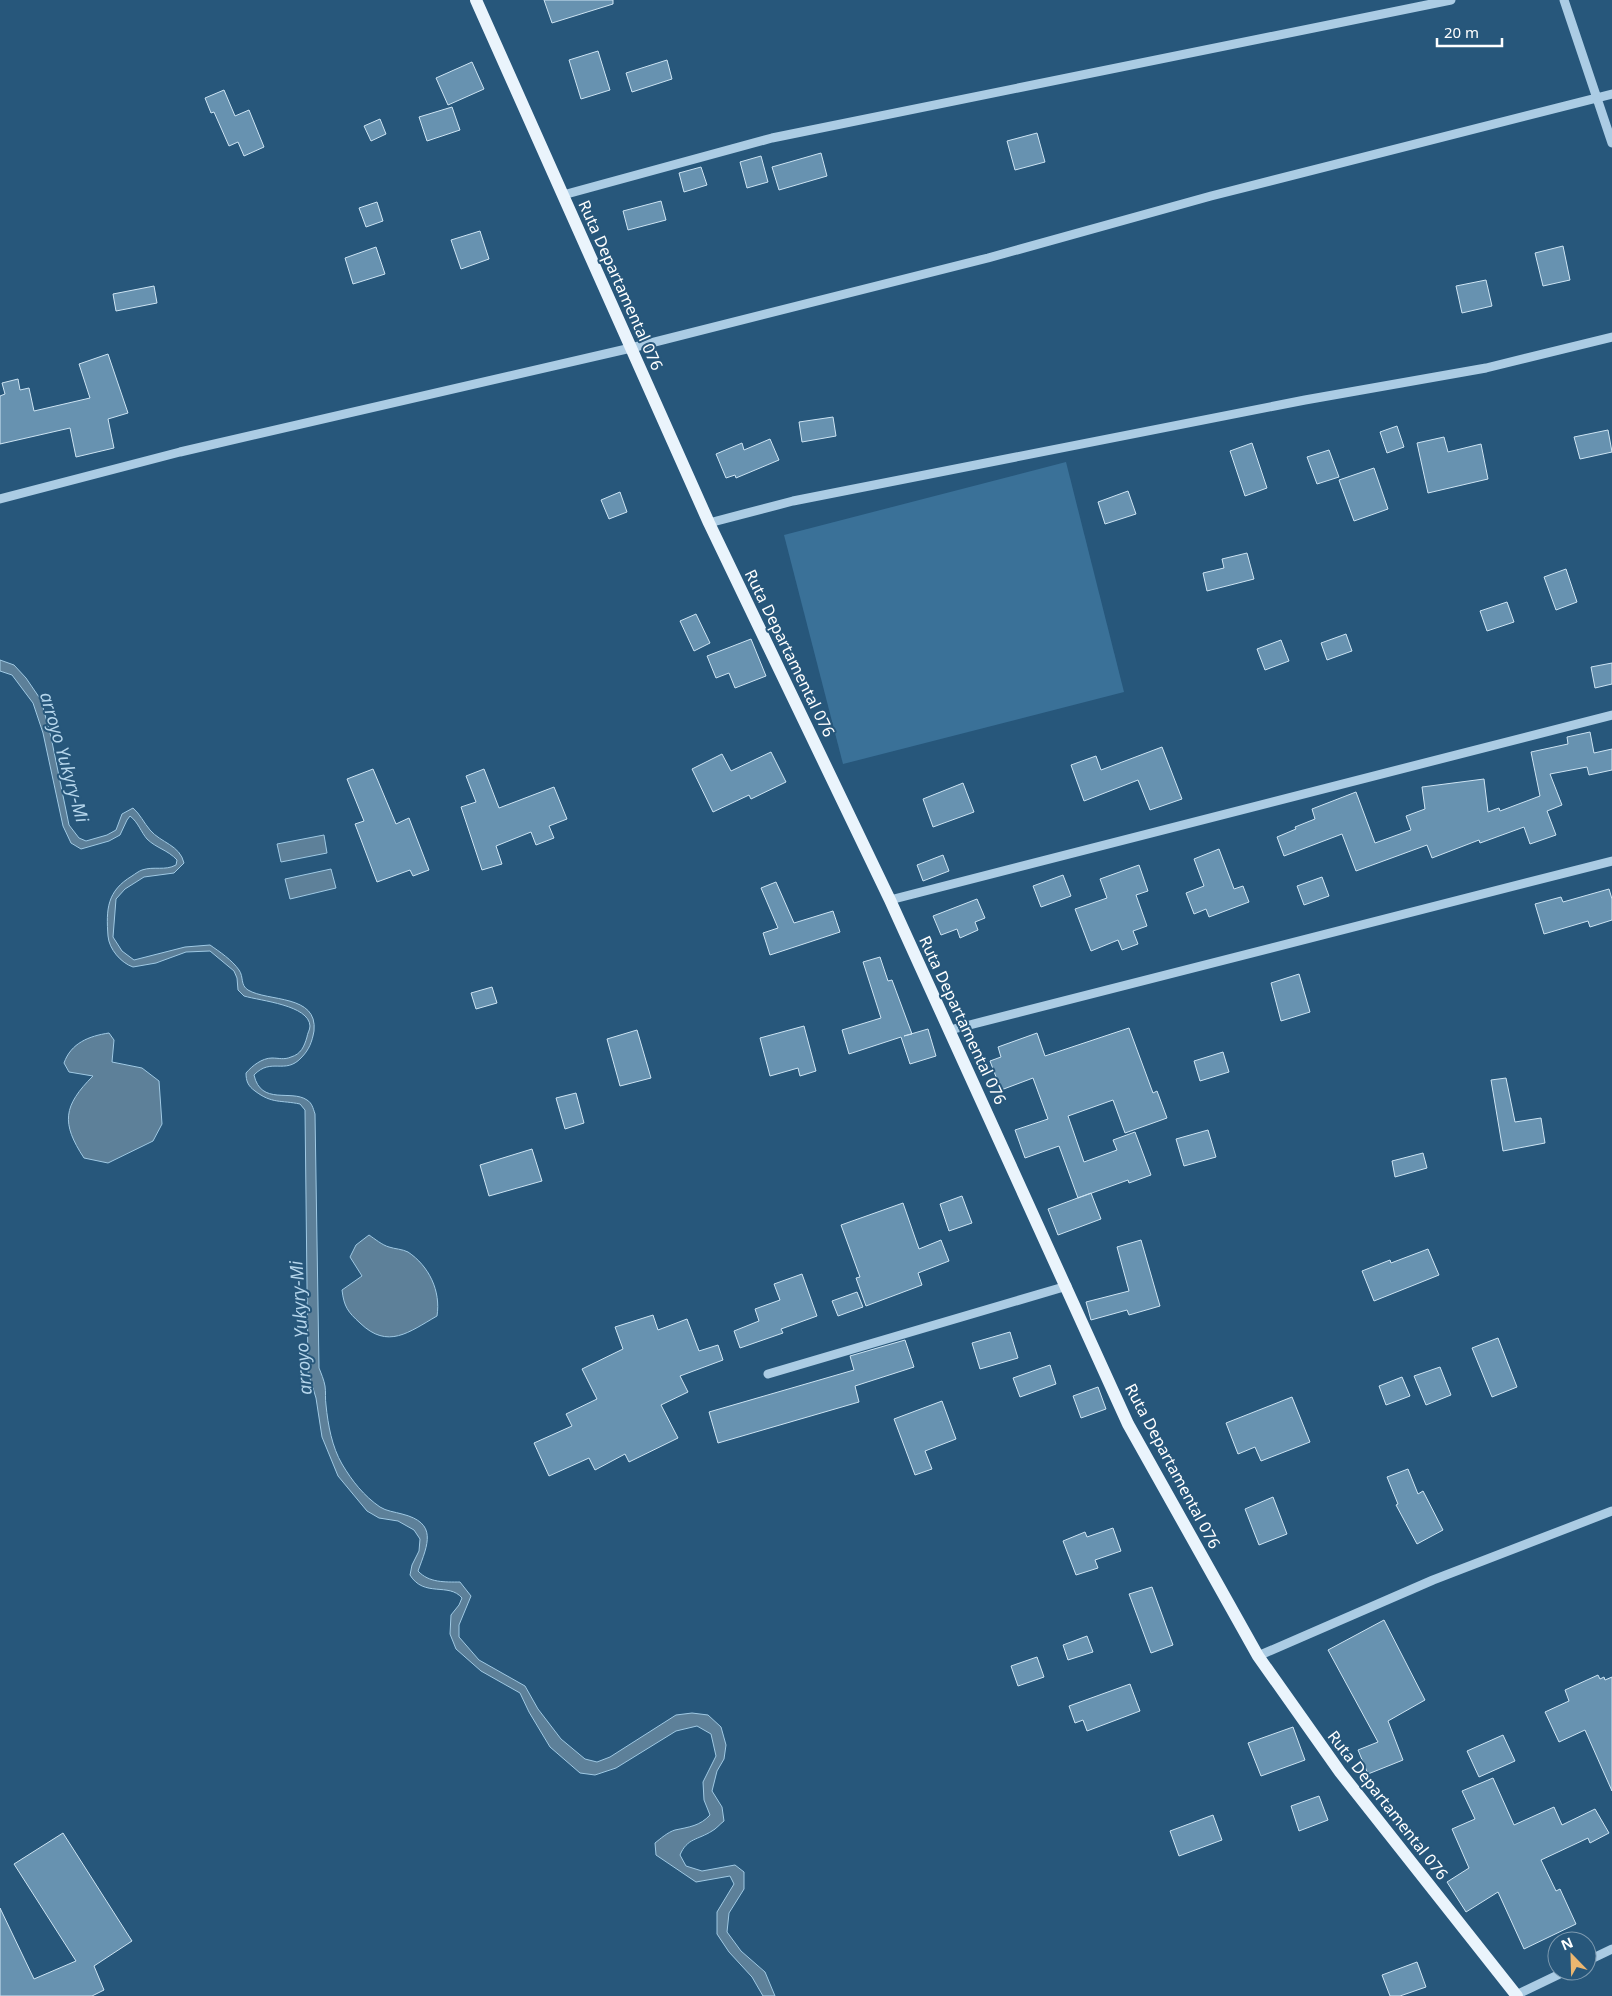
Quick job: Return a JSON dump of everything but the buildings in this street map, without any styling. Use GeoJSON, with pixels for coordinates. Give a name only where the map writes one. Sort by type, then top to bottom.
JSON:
{"type":"FeatureCollection","features":[{"type":"Feature","properties":{"kind":"main road","name":"Ruta Departamental 076"},"geometry":{"type":"LineString","coordinates":[[476,0],[709,523],[890,900],[1128,1424],[1258,1656],[1340,1772],[1516,1996]]}},
{"type":"Feature","properties":{"kind":"street"},"geometry":{"type":"LineString","coordinates":[[563,195],[772,138],[1451,0]]}},
{"type":"Feature","properties":{"kind":"street"},"geometry":{"type":"LineString","coordinates":[[1564,0],[1612,143]]}},
{"type":"Feature","properties":{"kind":"street"},"geometry":{"type":"LineString","coordinates":[[0,499],[180,452],[631,348],[988,258],[1211,196],[1612,94]]}},
{"type":"Feature","properties":{"kind":"street"},"geometry":{"type":"LineString","coordinates":[[709,523],[793,501],[1305,400],[1486,368],[1612,337]]}},
{"type":"Feature","properties":{"kind":"street"},"geometry":{"type":"LineString","coordinates":[[890,900],[1612,715]]}},
{"type":"Feature","properties":{"kind":"street"},"geometry":{"type":"LineString","coordinates":[[950,1030],[1612,861]]}},
{"type":"Feature","properties":{"kind":"street"},"geometry":{"type":"LineString","coordinates":[[768,1374],[1066,1286]]}},
{"type":"Feature","properties":{"kind":"street"},"geometry":{"type":"LineString","coordinates":[[1258,1656],[1433,1580],[1612,1511]]}},
{"type":"Feature","properties":{"kind":"street"},"geometry":{"type":"LineString","coordinates":[[1597,1956],[1612,1949]]}},
{"type":"Feature","properties":{"kind":"street"},"geometry":{"type":"LineString","coordinates":[[1516,1996],[1547,1980]]}},
{"type":"Feature","properties":{"kind":"shaded area"},"geometry":{"type":"Polygon","coordinates":[[[1066,462],[1124,692],[843,764],[784,535],[1066,462]]]}},
{"type":"Feature","properties":{"kind":"shaded area"},"geometry":{"type":"Polygon","coordinates":[[[0,660],[14,665],[26,678],[41,700],[51,737],[69,825],[79,838],[86,841],[107,835],[116,830],[122,814],[133,808],[154,834],[179,852],[182,857],[184,863],[174,873],[144,877],[125,889],[116,899],[113,937],[122,951],[134,960],[185,947],[210,945],[236,966],[244,986],[248,990],[300,1005],[308,1011],[313,1019],[314,1031],[312,1039],[308,1049],[301,1058],[289,1065],[266,1067],[254,1075],[258,1085],[263,1090],[270,1094],[300,1097],[307,1100],[315,1114],[319,1368],[325,1386],[331,1436],[342,1464],[359,1488],[374,1503],[385,1510],[413,1518],[426,1529],[427,1543],[418,1571],[432,1580],[460,1582],[471,1596],[459,1625],[459,1637],[479,1660],[525,1686],[538,1709],[561,1739],[585,1759],[597,1762],[610,1757],[676,1715],[692,1713],[708,1715],[721,1727],[726,1745],[724,1759],[717,1771],[712,1791],[722,1807],[724,1821],[714,1830],[686,1845],[680,1855],[686,1866],[702,1871],[735,1865],[744,1872],[744,1889],[729,1913],[727,1932],[741,1951],[765,1972],[775,1996],[763,1996],[752,1977],[729,1952],[717,1934],[717,1912],[734,1884],[730,1876],[696,1882],[656,1855],[655,1843],[664,1836],[675,1830],[698,1824],[710,1815],[704,1800],[703,1782],[716,1756],[711,1734],[697,1726],[676,1731],[616,1768],[595,1775],[580,1773],[550,1747],[520,1693],[481,1671],[456,1649],[450,1634],[451,1615],[462,1598],[457,1593],[422,1586],[410,1575],[412,1565],[419,1551],[420,1539],[414,1530],[398,1521],[379,1518],[367,1511],[338,1476],[322,1437],[316,1398],[308,1372],[305,1110],[300,1104],[272,1100],[261,1095],[249,1085],[246,1076],[248,1070],[261,1061],[268,1058],[284,1059],[300,1052],[310,1029],[308,1019],[302,1013],[283,1005],[244,996],[238,990],[234,971],[210,951],[186,952],[156,963],[133,967],[116,955],[109,941],[107,926],[108,909],[113,894],[124,882],[140,871],[172,867],[176,865],[177,860],[147,839],[130,816],[120,835],[109,841],[81,849],[71,843],[63,826],[43,733],[33,703],[12,675],[0,671],[0,660]]]}},
{"type":"Feature","properties":{"kind":"shaded area"},"geometry":{"type":"Polygon","coordinates":[[[324,835],[327,853],[281,862],[277,844],[324,835]]]}},
{"type":"Feature","properties":{"kind":"shaded area"},"geometry":{"type":"Polygon","coordinates":[[[331,869],[336,888],[290,899],[285,879],[331,869]]]}},
{"type":"Feature","properties":{"kind":"shaded area"},"geometry":{"type":"Polygon","coordinates":[[[109,1033],[114,1040],[112,1062],[142,1068],[159,1081],[162,1124],[153,1141],[108,1163],[84,1158],[71,1135],[69,1115],[71,1106],[83,1087],[93,1076],[69,1072],[64,1063],[71,1050],[82,1042],[95,1036],[109,1033]]]}},
{"type":"Feature","properties":{"kind":"shaded area"},"geometry":{"type":"Polygon","coordinates":[[[369,1235],[386,1246],[408,1252],[422,1264],[435,1288],[438,1307],[437,1316],[408,1332],[389,1337],[380,1336],[370,1331],[350,1312],[345,1305],[342,1290],[362,1276],[350,1257],[356,1245],[369,1235]]]}},
{"type":"Feature","properties":{"kind":"water label","name":"arroyo Yukyry-Mi"},"geometry":{"type":"Point","coordinates":[65,757]}},
{"type":"Feature","properties":{"kind":"water label","name":"arroyo Yukyry-Mi"},"geometry":{"type":"Point","coordinates":[300,1328]}}]}
